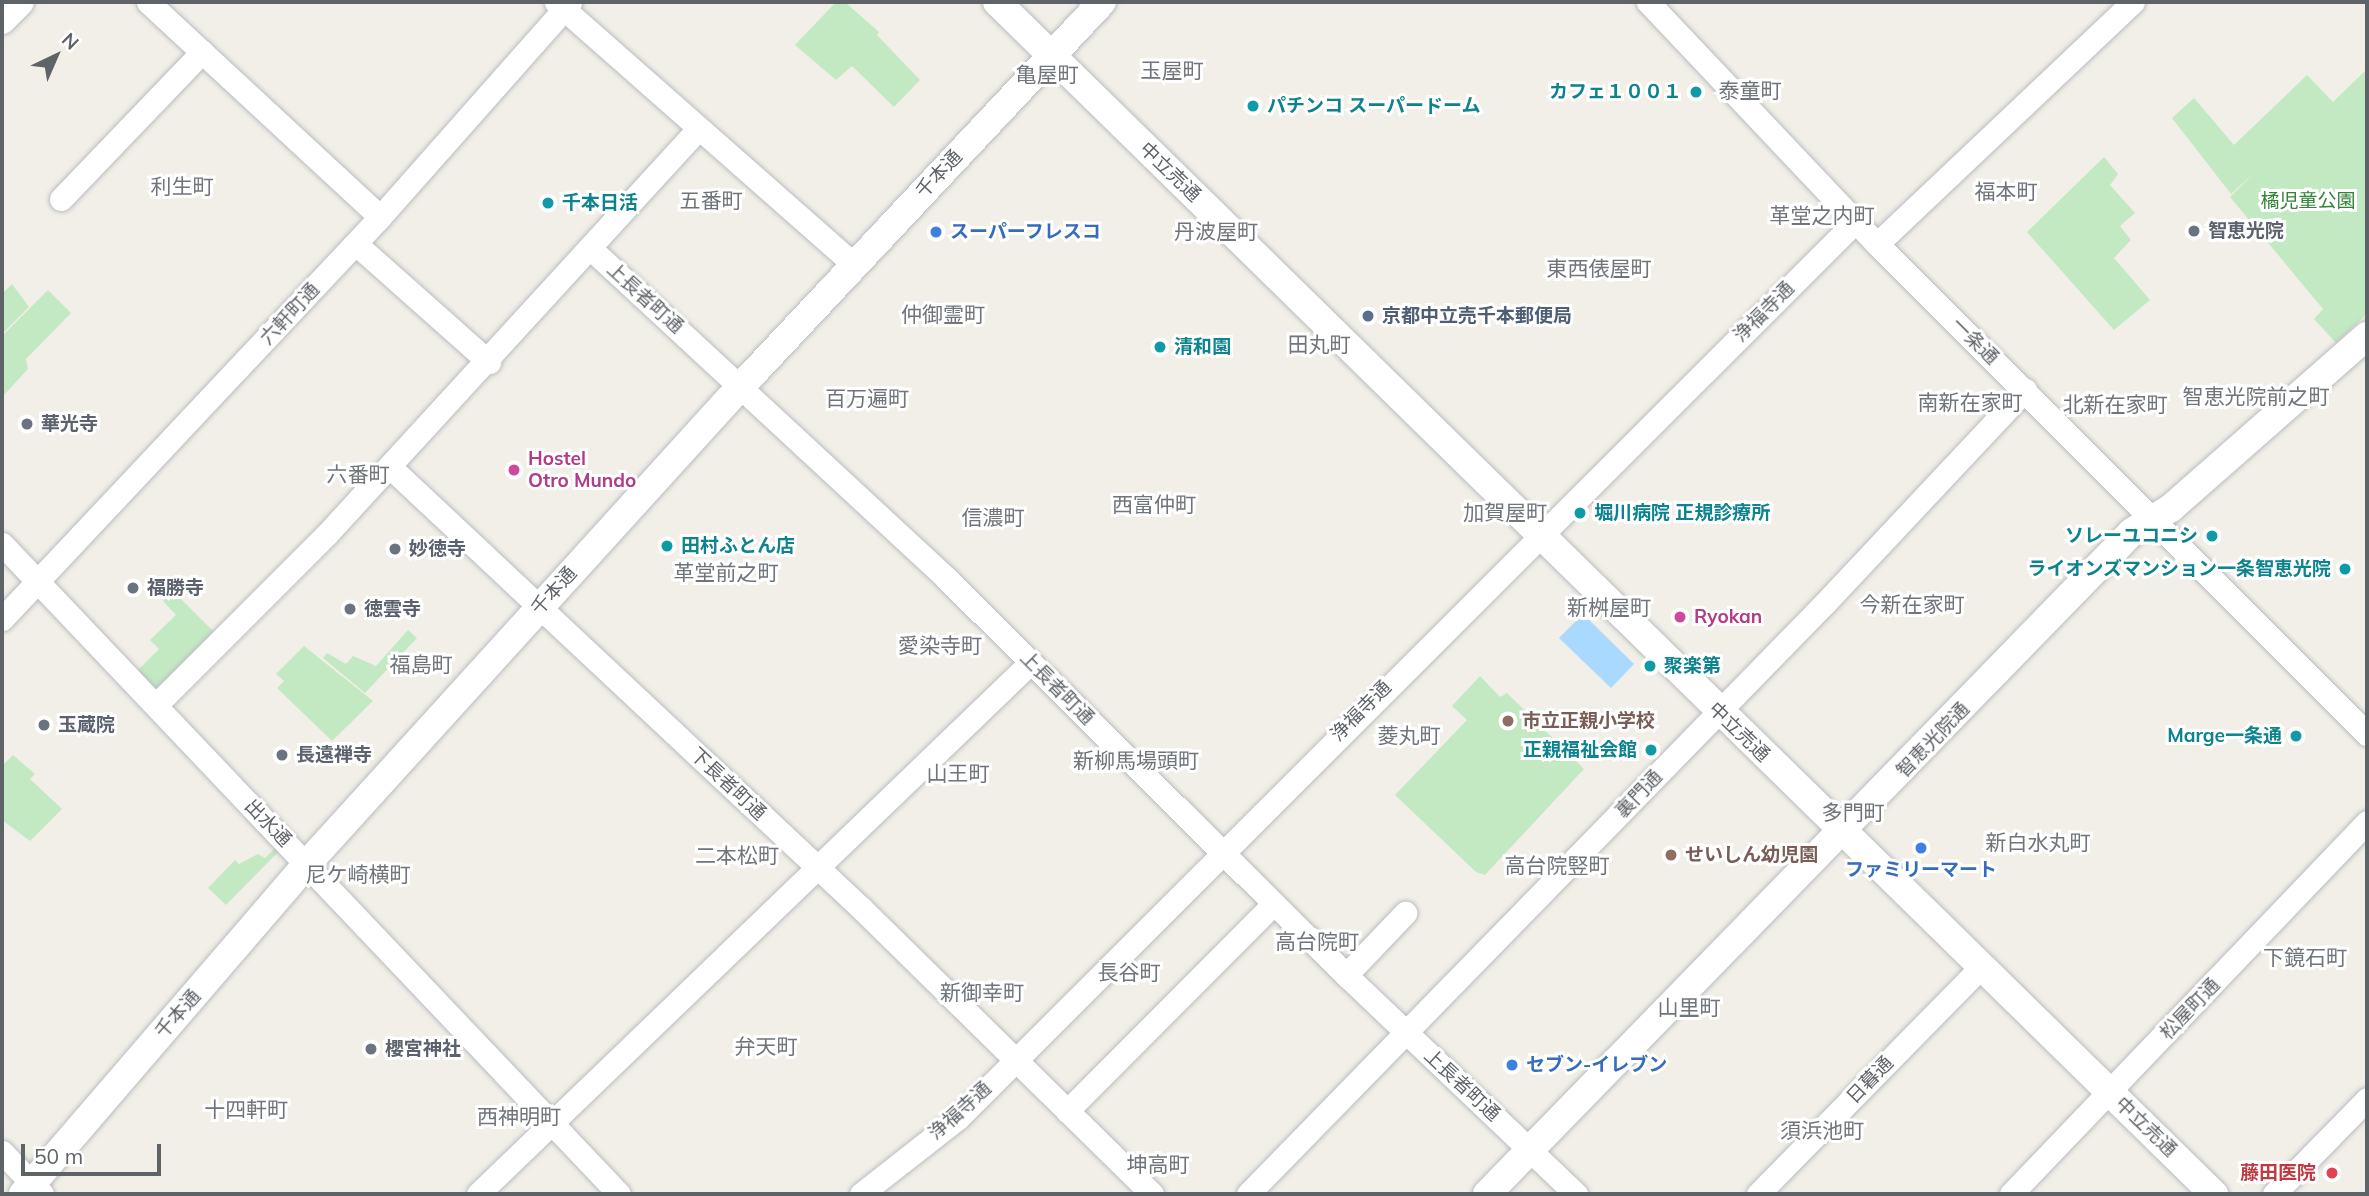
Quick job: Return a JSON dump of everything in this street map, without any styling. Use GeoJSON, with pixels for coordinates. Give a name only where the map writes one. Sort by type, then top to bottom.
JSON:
{"type":"FeatureCollection","features":[{"type":"Feature","properties":{"kind":"street"},"geometry":{"type":"LineString","coordinates":[[2,20],[20,2]]}},
{"type":"Feature","properties":{"kind":"street"},"geometry":{"type":"LineString","coordinates":[[148,2],[380,217]]}},
{"type":"Feature","properties":{"kind":"street","name":"中立売通"},"geometry":{"type":"LineString","coordinates":[[997,2],[2214,1194]]}},
{"type":"Feature","properties":{"kind":"street","name":"千本通"},"geometry":{"type":"LineString","coordinates":[[32,1191],[307,864],[741,387],[1102,2]]}},
{"type":"Feature","properties":{"kind":"street","name":"一条通"},"geometry":{"type":"LineString","coordinates":[[1648,2],[1877,244],[2154,517],[2367,734]]}},
{"type":"Feature","properties":{"kind":"street"},"geometry":{"type":"LineString","coordinates":[[1877,244],[2133,2]]}},
{"type":"Feature","properties":{"kind":"street"},"geometry":{"type":"LineString","coordinates":[[564,4],[698,129],[855,265]]}},
{"type":"Feature","properties":{"kind":"street","name":"六軒町通"},"geometry":{"type":"LineString","coordinates":[[2,619],[356,244],[564,4]]}},
{"type":"Feature","properties":{"kind":"street"},"geometry":{"type":"LineString","coordinates":[[61,199],[202,52]]}},
{"type":"Feature","properties":{"kind":"street"},"geometry":{"type":"LineString","coordinates":[[156,705],[390,467],[489,362],[698,129]]}},
{"type":"Feature","properties":{"kind":"street","name":"浄福寺通"},"geometry":{"type":"LineString","coordinates":[[862,1194],[958,1118],[1221,852],[1856,221]]}},
{"type":"Feature","properties":{"kind":"street"},"geometry":{"type":"LineString","coordinates":[[356,244],[489,362]]}},
{"type":"Feature","properties":{"kind":"street","name":"上長者町通"},"geometry":{"type":"LineString","coordinates":[[591,249],[1031,662],[1273,904],[1576,1194]]}},
{"type":"Feature","properties":{"kind":"street","name":"智恵光院通"},"geometry":{"type":"LineString","coordinates":[[1487,1194],[1843,832],[2132,532],[2171,508],[2367,336]]}},
{"type":"Feature","properties":{"kind":"street","name":"裏門通"},"geometry":{"type":"LineString","coordinates":[[1248,1194],[1719,712],[2025,390]]}},
{"type":"Feature","properties":{"kind":"street","name":"下長者町通"},"geometry":{"type":"LineString","coordinates":[[390,467],[817,867],[1152,1194]]}},
{"type":"Feature","properties":{"kind":"street","name":"出水通"},"geometry":{"type":"LineString","coordinates":[[2,544],[620,1194]]}},
{"type":"Feature","properties":{"kind":"street"},"geometry":{"type":"LineString","coordinates":[[478,1194],[1031,662]]}},
{"type":"Feature","properties":{"kind":"street","name":"松屋町通"},"geometry":{"type":"LineString","coordinates":[[2011,1194],[2367,822]]}},
{"type":"Feature","properties":{"kind":"street"},"geometry":{"type":"LineString","coordinates":[[1067,1111],[1273,904]]}},
{"type":"Feature","properties":{"kind":"street"},"geometry":{"type":"LineString","coordinates":[[1346,975],[1405,913]]}},
{"type":"Feature","properties":{"kind":"street","name":"日暮通"},"geometry":{"type":"LineString","coordinates":[[1758,1194],[1982,965]]}},
{"type":"Feature","properties":{"kind":"street"},"geometry":{"type":"LineString","coordinates":[[2274,1194],[2367,1099]]}},
{"type":"Feature","properties":{"kind":"street"},"geometry":{"type":"LineString","coordinates":[[2,1153],[32,1191]]}},
{"type":"Feature","properties":{"kind":"green space"},"geometry":{"type":"Polygon","coordinates":[[[836,2],[845,2],[879,32],[877,35],[920,80],[894,107],[852,66],[836,80],[795,45],[836,2]]]}},
{"type":"Feature","properties":{"kind":"green space","name":"橘児童公園"},"geometry":{"type":"Polygon","coordinates":[[[2367,69],[2367,314],[2336,343],[2314,319],[2323,309],[2230,197],[2255,172],[2231,194],[2172,118],[2194,98],[2234,145],[2307,75],[2333,102],[2367,69]]]}},
{"type":"Feature","properties":{"kind":"green space"},"geometry":{"type":"Polygon","coordinates":[[[2104,157],[2118,174],[2110,185],[2135,213],[2120,226],[2131,240],[2114,258],[2150,300],[2114,330],[2027,232],[2104,157]]]}},
{"type":"Feature","properties":{"kind":"green space"},"geometry":{"type":"Polygon","coordinates":[[[12,284],[29,307],[2,334],[2,294],[12,284]]]}},
{"type":"Feature","properties":{"kind":"green space"},"geometry":{"type":"Polygon","coordinates":[[[48,290],[71,313],[26,359],[28,369],[2,397],[2,336],[48,290]]]}},
{"type":"Feature","properties":{"kind":"green space"},"geometry":{"type":"Polygon","coordinates":[[[173,591],[216,634],[156,693],[136,672],[159,649],[150,640],[176,615],[163,601],[173,591]]]}},
{"type":"Feature","properties":{"kind":"green space"},"geometry":{"type":"Polygon","coordinates":[[[408,630],[417,638],[365,693],[323,658],[327,653],[346,664],[353,656],[376,666],[408,630]]]}},
{"type":"Feature","properties":{"kind":"green space"},"geometry":{"type":"Polygon","coordinates":[[[304,646],[373,701],[332,741],[277,688],[284,681],[276,674],[304,646]]]}},
{"type":"Feature","properties":{"kind":"green space"},"geometry":{"type":"Polygon","coordinates":[[[1480,676],[1500,697],[1507,693],[1584,769],[1485,875],[1476,872],[1395,795],[1467,720],[1452,706],[1480,676]]]}},
{"type":"Feature","properties":{"kind":"green space"},"geometry":{"type":"Polygon","coordinates":[[[13,755],[35,774],[30,779],[62,809],[30,841],[2,820],[2,766],[13,755]]]}},
{"type":"Feature","properties":{"kind":"green space"},"geometry":{"type":"Polygon","coordinates":[[[280,843],[284,846],[226,905],[208,888],[235,860],[239,864],[258,854],[265,858],[280,843]]]}},
{"type":"Feature","properties":{"kind":"water"},"geometry":{"type":"Polygon","coordinates":[[[1583,614],[1634,664],[1611,688],[1559,638],[1583,614]]]}},
{"type":"Feature","properties":{"kind":"place","name":"カフェ１００１"},"geometry":{"type":"Point","coordinates":[1696,92]}},
{"type":"Feature","properties":{"kind":"place","name":"パチンコ スーパードーム"},"geometry":{"type":"Point","coordinates":[1253,106]}},
{"type":"Feature","properties":{"kind":"place","name":"千本日活"},"geometry":{"type":"Point","coordinates":[548,203]}},
{"type":"Feature","properties":{"kind":"place","name":"智恵光院"},"geometry":{"type":"Point","coordinates":[2194,231]}},
{"type":"Feature","properties":{"kind":"place","name":"スーパーフレスコ"},"geometry":{"type":"Point","coordinates":[936,232]}},
{"type":"Feature","properties":{"kind":"place","name":"京都中立売千本郵便局"},"geometry":{"type":"Point","coordinates":[1368,316]}},
{"type":"Feature","properties":{"kind":"place","name":"清和園"},"geometry":{"type":"Point","coordinates":[1160,347]}},
{"type":"Feature","properties":{"kind":"place","name":"華光寺"},"geometry":{"type":"Point","coordinates":[27,424]}},
{"type":"Feature","properties":{"kind":"place","name":"Hostel Otro Mundo"},"geometry":{"type":"Point","coordinates":[514,470]}},
{"type":"Feature","properties":{"kind":"place","name":"堀川病院 正規診療所"},"geometry":{"type":"Point","coordinates":[1580,513]}},
{"type":"Feature","properties":{"kind":"place","name":"ソレーユコニシ"},"geometry":{"type":"Point","coordinates":[2212,536]}},
{"type":"Feature","properties":{"kind":"place","name":"田村ふとん店"},"geometry":{"type":"Point","coordinates":[667,546]}},
{"type":"Feature","properties":{"kind":"place","name":"妙徳寺"},"geometry":{"type":"Point","coordinates":[395,549]}},
{"type":"Feature","properties":{"kind":"place","name":"ライオンズマンション一条智恵光院"},"geometry":{"type":"Point","coordinates":[2345,569]}},
{"type":"Feature","properties":{"kind":"place","name":"福勝寺"},"geometry":{"type":"Point","coordinates":[133,588]}},
{"type":"Feature","properties":{"kind":"place","name":"徳雲寺"},"geometry":{"type":"Point","coordinates":[350,609]}},
{"type":"Feature","properties":{"kind":"place","name":"Ryokan"},"geometry":{"type":"Point","coordinates":[1680,617]}},
{"type":"Feature","properties":{"kind":"place","name":"聚楽第"},"geometry":{"type":"Point","coordinates":[1650,666]}},
{"type":"Feature","properties":{"kind":"place","name":"市立正親小学校"},"geometry":{"type":"Point","coordinates":[1508,721]}},
{"type":"Feature","properties":{"kind":"place","name":"玉蔵院"},"geometry":{"type":"Point","coordinates":[44,725]}},
{"type":"Feature","properties":{"kind":"place","name":"Marge一条通"},"geometry":{"type":"Point","coordinates":[2296,736]}},
{"type":"Feature","properties":{"kind":"place","name":"正親福祉会館"},"geometry":{"type":"Point","coordinates":[1651,750]}},
{"type":"Feature","properties":{"kind":"place","name":"長遠禅寺"},"geometry":{"type":"Point","coordinates":[282,755]}},
{"type":"Feature","properties":{"kind":"place","name":"ファミリーマート"},"geometry":{"type":"Point","coordinates":[1921,848]}},
{"type":"Feature","properties":{"kind":"place","name":"せいしん幼児園"},"geometry":{"type":"Point","coordinates":[1671,855]}},
{"type":"Feature","properties":{"kind":"place","name":"櫻宮神社"},"geometry":{"type":"Point","coordinates":[371,1049]}},
{"type":"Feature","properties":{"kind":"place","name":"セブン-イレブン"},"geometry":{"type":"Point","coordinates":[1512,1065]}},
{"type":"Feature","properties":{"kind":"place","name":"藤田医院"},"geometry":{"type":"Point","coordinates":[2332,1173]}},
{"type":"Feature","properties":{"kind":"district","name":"玉屋町"},"geometry":{"type":"Point","coordinates":[1172,70]}},
{"type":"Feature","properties":{"kind":"district","name":"亀屋町"},"geometry":{"type":"Point","coordinates":[1047,74]}},
{"type":"Feature","properties":{"kind":"district","name":"泰童町"},"geometry":{"type":"Point","coordinates":[1750,90]}},
{"type":"Feature","properties":{"kind":"district","name":"利生町"},"geometry":{"type":"Point","coordinates":[182,186]}},
{"type":"Feature","properties":{"kind":"district","name":"福本町"},"geometry":{"type":"Point","coordinates":[2006,191]}},
{"type":"Feature","properties":{"kind":"district","name":"五番町"},"geometry":{"type":"Point","coordinates":[711,200]}},
{"type":"Feature","properties":{"kind":"district","name":"革堂之内町"},"geometry":{"type":"Point","coordinates":[1822,215]}},
{"type":"Feature","properties":{"kind":"district","name":"丹波屋町"},"geometry":{"type":"Point","coordinates":[1216,231]}},
{"type":"Feature","properties":{"kind":"district","name":"東西俵屋町"},"geometry":{"type":"Point","coordinates":[1599,268]}},
{"type":"Feature","properties":{"kind":"district","name":"仲御霊町"},"geometry":{"type":"Point","coordinates":[943,314]}},
{"type":"Feature","properties":{"kind":"district","name":"田丸町"},"geometry":{"type":"Point","coordinates":[1319,344]}},
{"type":"Feature","properties":{"kind":"district","name":"智恵光院前之町"},"geometry":{"type":"Point","coordinates":[2256,396]}},
{"type":"Feature","properties":{"kind":"district","name":"百万遍町"},"geometry":{"type":"Point","coordinates":[867,398]}},
{"type":"Feature","properties":{"kind":"district","name":"南新在家町"},"geometry":{"type":"Point","coordinates":[1970,402]}},
{"type":"Feature","properties":{"kind":"district","name":"北新在家町"},"geometry":{"type":"Point","coordinates":[2115,404]}},
{"type":"Feature","properties":{"kind":"district","name":"六番町"},"geometry":{"type":"Point","coordinates":[358,474]}},
{"type":"Feature","properties":{"kind":"district","name":"西富仲町"},"geometry":{"type":"Point","coordinates":[1154,504]}},
{"type":"Feature","properties":{"kind":"district","name":"加賀屋町"},"geometry":{"type":"Point","coordinates":[1505,512]}},
{"type":"Feature","properties":{"kind":"district","name":"信濃町"},"geometry":{"type":"Point","coordinates":[993,517]}},
{"type":"Feature","properties":{"kind":"district","name":"革堂前之町"},"geometry":{"type":"Point","coordinates":[726,572]}},
{"type":"Feature","properties":{"kind":"district","name":"今新在家町"},"geometry":{"type":"Point","coordinates":[1912,604]}},
{"type":"Feature","properties":{"kind":"district","name":"新桝屋町"},"geometry":{"type":"Point","coordinates":[1609,607]}},
{"type":"Feature","properties":{"kind":"district","name":"愛染寺町"},"geometry":{"type":"Point","coordinates":[940,645]}},
{"type":"Feature","properties":{"kind":"district","name":"福島町"},"geometry":{"type":"Point","coordinates":[421,664]}},
{"type":"Feature","properties":{"kind":"district","name":"菱丸町"},"geometry":{"type":"Point","coordinates":[1409,735]}},
{"type":"Feature","properties":{"kind":"district","name":"新柳馬場頭町"},"geometry":{"type":"Point","coordinates":[1136,760]}},
{"type":"Feature","properties":{"kind":"district","name":"山王町"},"geometry":{"type":"Point","coordinates":[958,773]}},
{"type":"Feature","properties":{"kind":"district","name":"多門町"},"geometry":{"type":"Point","coordinates":[1853,812]}},
{"type":"Feature","properties":{"kind":"district","name":"新白水丸町"},"geometry":{"type":"Point","coordinates":[2038,842]}},
{"type":"Feature","properties":{"kind":"district","name":"二本松町"},"geometry":{"type":"Point","coordinates":[737,855]}},
{"type":"Feature","properties":{"kind":"district","name":"高台院竪町"},"geometry":{"type":"Point","coordinates":[1557,865]}},
{"type":"Feature","properties":{"kind":"district","name":"尼ケ崎横町"},"geometry":{"type":"Point","coordinates":[358,874]}},
{"type":"Feature","properties":{"kind":"district","name":"高台院町"},"geometry":{"type":"Point","coordinates":[1317,941]}},
{"type":"Feature","properties":{"kind":"district","name":"下鏡石町"},"geometry":{"type":"Point","coordinates":[2305,957]}},
{"type":"Feature","properties":{"kind":"district","name":"長谷町"},"geometry":{"type":"Point","coordinates":[1129,972]}},
{"type":"Feature","properties":{"kind":"district","name":"新御幸町"},"geometry":{"type":"Point","coordinates":[982,992]}},
{"type":"Feature","properties":{"kind":"district","name":"山里町"},"geometry":{"type":"Point","coordinates":[1689,1007]}},
{"type":"Feature","properties":{"kind":"district","name":"弁天町"},"geometry":{"type":"Point","coordinates":[766,1046]}},
{"type":"Feature","properties":{"kind":"district","name":"十四軒町"},"geometry":{"type":"Point","coordinates":[246,1109]}},
{"type":"Feature","properties":{"kind":"district","name":"西神明町"},"geometry":{"type":"Point","coordinates":[519,1116]}},
{"type":"Feature","properties":{"kind":"district","name":"須浜池町"},"geometry":{"type":"Point","coordinates":[1822,1130]}},
{"type":"Feature","properties":{"kind":"district","name":"坤高町"},"geometry":{"type":"Point","coordinates":[1158,1164]}}]}
